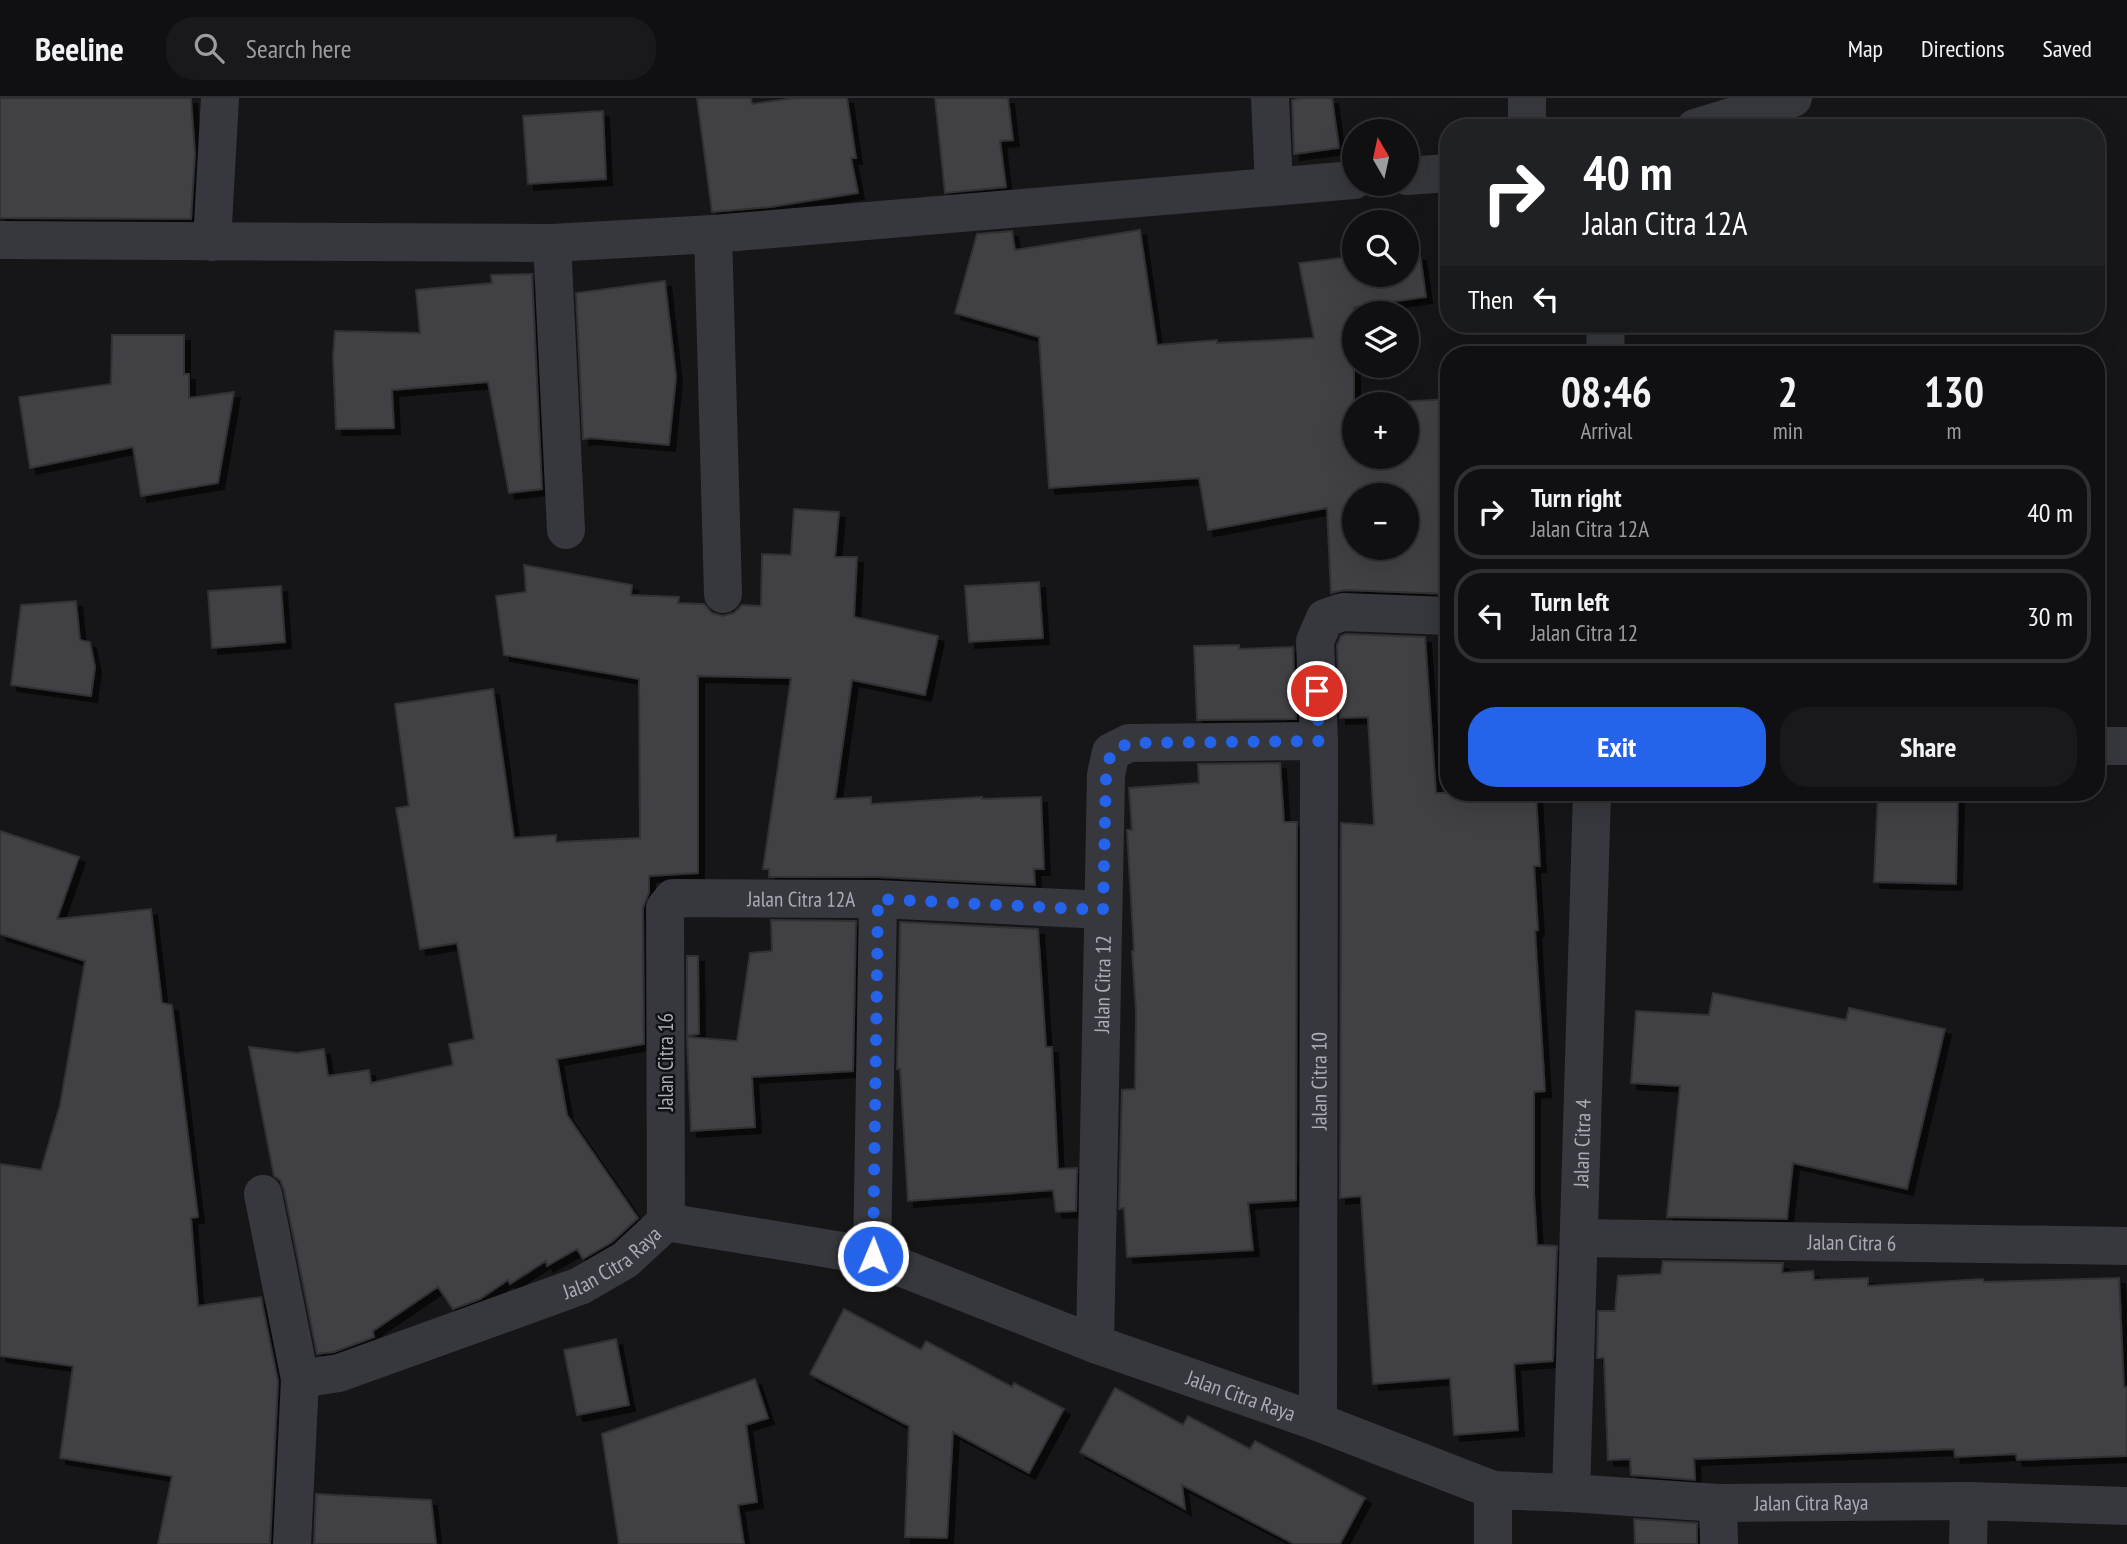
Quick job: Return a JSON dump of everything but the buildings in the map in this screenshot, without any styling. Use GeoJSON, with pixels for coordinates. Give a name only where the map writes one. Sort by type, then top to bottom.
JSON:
{"type":"FeatureCollection","features":[{"type":"Feature","properties":{"kind":"street"},"geometry":{"type":"LineString","coordinates":[[212,243],[220,98]]}},
{"type":"Feature","properties":{"kind":"street"},"geometry":{"type":"LineString","coordinates":[[1270,98],[1274,186]]}},
{"type":"Feature","properties":{"kind":"street"},"geometry":{"type":"LineString","coordinates":[[1527,98],[1527,119]]}},
{"type":"Feature","properties":{"kind":"street"},"geometry":{"type":"LineString","coordinates":[[1724,119],[1793,98]]}},
{"type":"Feature","properties":{"kind":"street"},"geometry":{"type":"LineString","coordinates":[[1419,175],[1440,174]]}},
{"type":"Feature","properties":{"kind":"street"},"geometry":{"type":"LineString","coordinates":[[0,240],[552,243],[713,234],[1342,181]]}},
{"type":"Feature","properties":{"kind":"street"},"geometry":{"type":"LineString","coordinates":[[713,234],[723,594]]}},
{"type":"Feature","properties":{"kind":"street"},"geometry":{"type":"LineString","coordinates":[[552,243],[566,530]]}},
{"type":"Feature","properties":{"kind":"street","name":"Jalan Citra 10"},"geometry":{"type":"LineString","coordinates":[[1318,1422],[1319,741],[1315,641],[1325,618],[1343,612],[1440,616]]}},
{"type":"Feature","properties":{"kind":"street","name":"Jalan Citra 12"},"geometry":{"type":"LineString","coordinates":[[1095,1344],[1106,775],[1111,752],[1129,743],[1319,741]]}},
{"type":"Feature","properties":{"kind":"street"},"geometry":{"type":"LineString","coordinates":[[2105,746],[2127,746]]}},
{"type":"Feature","properties":{"kind":"street","name":"Jalan Citra 4"},"geometry":{"type":"LineString","coordinates":[[1571,1493],[1592,801]]}},
{"type":"Feature","properties":{"kind":"street","name":"Jalan Citra 12A"},"geometry":{"type":"LineString","coordinates":[[668,902],[673,898],[878,899],[1103,910]]}},
{"type":"Feature","properties":{"kind":"street"},"geometry":{"type":"LineString","coordinates":[[873,1256],[878,899]]}},
{"type":"Feature","properties":{"kind":"street","name":"Jalan Citra 16"},"geometry":{"type":"LineString","coordinates":[[666,1222],[665,908],[668,902]]}},
{"type":"Feature","properties":{"kind":"street"},"geometry":{"type":"LineString","coordinates":[[263,1194],[300,1379],[292,1544]]}},
{"type":"Feature","properties":{"kind":"street","name":"Jalan Citra Raya"},"geometry":{"type":"LineString","coordinates":[[300,1379],[339,1373],[580,1286],[625,1260],[666,1222],[873,1256],[1095,1344],[1318,1422],[1493,1490],[1718,1503],[1969,1501],[2127,1506]]}},
{"type":"Feature","properties":{"kind":"street","name":"Jalan Citra 6"},"geometry":{"type":"LineString","coordinates":[[1579,1238],[2127,1246]]}},
{"type":"Feature","properties":{"kind":"street"},"geometry":{"type":"LineString","coordinates":[[1493,1490],[1493,1544]]}},
{"type":"Feature","properties":{"kind":"street"},"geometry":{"type":"LineString","coordinates":[[1968,1544],[1969,1501]]}},
{"type":"Feature","properties":{"kind":"street"},"geometry":{"type":"LineString","coordinates":[[1718,1503],[1719,1544]]}},
{"type":"Feature","properties":{"kind":"route"},"geometry":{"type":"LineString","coordinates":[[873,1256],[878,899],[1103,910],[1106,775],[1111,752],[1129,743],[1319,741],[1317,691]]}}]}
